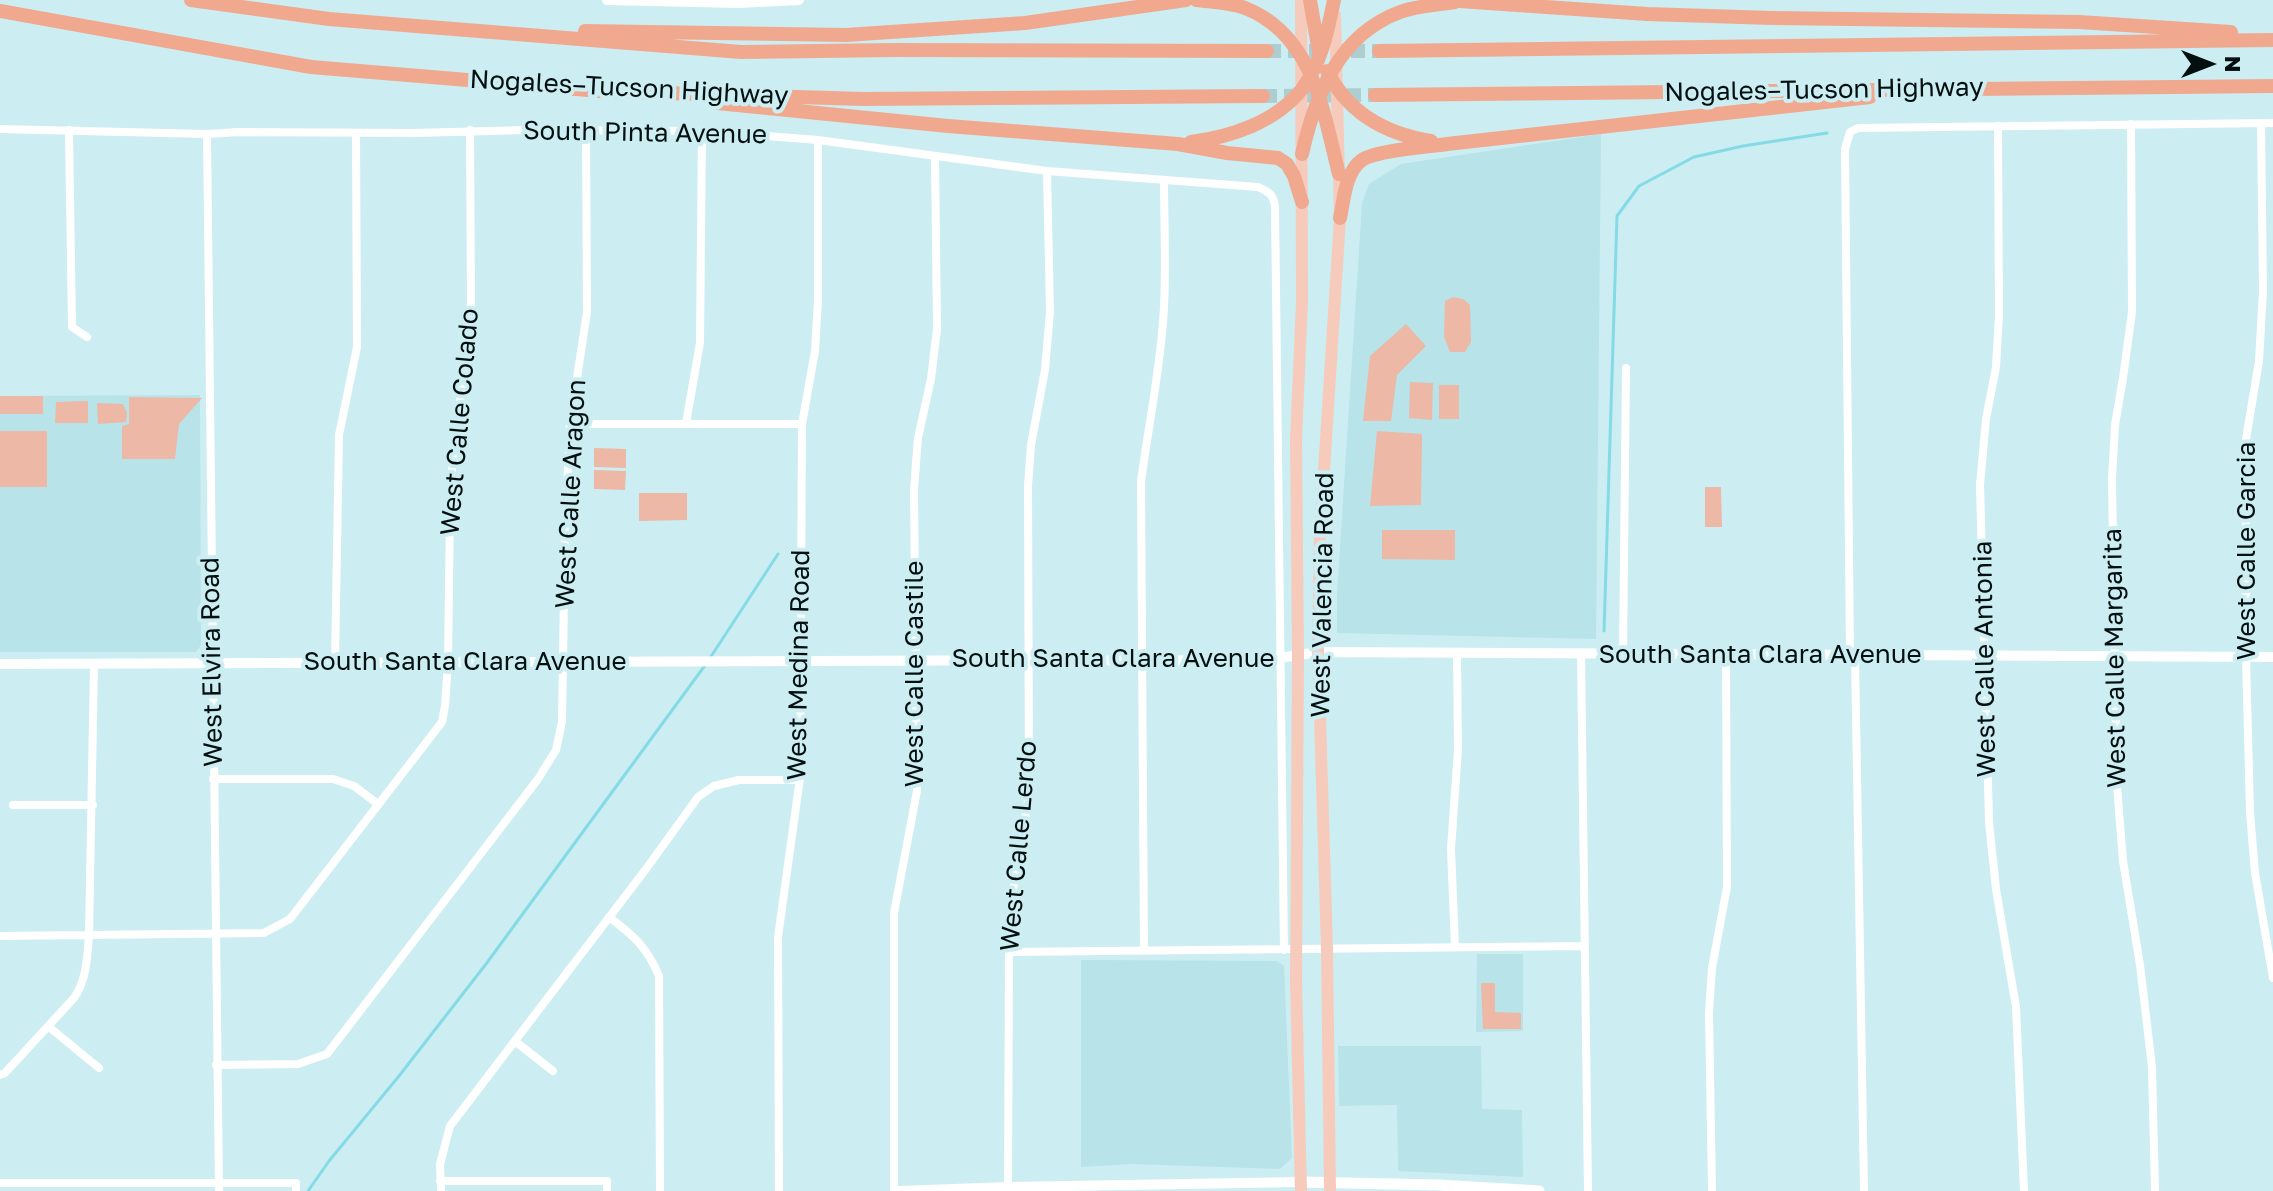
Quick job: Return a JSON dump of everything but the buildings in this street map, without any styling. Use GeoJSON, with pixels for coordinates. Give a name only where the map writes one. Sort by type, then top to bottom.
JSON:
{"type":"FeatureCollection","features":[{"type":"Feature","properties":{"kind":"highway","name":"Nogales–Tucson Highway"},"geometry":{"type":"LineString","coordinates":[[191,0],[329,19],[741,52],[1267,51]]}},
{"type":"Feature","properties":{"kind":"highway"},"geometry":{"type":"LineString","coordinates":[[456,29],[846,35],[1025,23],[1186,0]]}},
{"type":"Feature","properties":{"kind":"highway"},"geometry":{"type":"LineString","coordinates":[[1196,0],[1244,8],[1281,31],[1301,55],[1320,95]]}},
{"type":"Feature","properties":{"kind":"highway"},"geometry":{"type":"LineString","coordinates":[[1178,144],[1216,139],[1240,131],[1272,115],[1301,90],[1319,55],[1319,31],[1310,0]]}},
{"type":"Feature","properties":{"kind":"highway"},"geometry":{"type":"LineString","coordinates":[[1319,31],[1334,0]]}},
{"type":"Feature","properties":{"kind":"highway"},"geometry":{"type":"LineString","coordinates":[[1302,154],[1319,114],[1320,95],[1348,46],[1367,30],[1398,13],[1452,1],[1662,15],[2079,22],[2273,38]]}},
{"type":"Feature","properties":{"kind":"highway","name":"Nogales–Tucson Highway"},"geometry":{"type":"LineString","coordinates":[[0,11],[311,67],[600,91],[863,99],[1263,96]]}},
{"type":"Feature","properties":{"kind":"highway","name":"Nogales–Tucson Highway"},"geometry":{"type":"LineString","coordinates":[[1379,51],[2273,38]]}},
{"type":"Feature","properties":{"kind":"highway"},"geometry":{"type":"LineString","coordinates":[[1319,55],[1333,69],[1337,91],[1362,113],[1390,131],[1447,144]]}},
{"type":"Feature","properties":{"kind":"highway","name":"Nogales–Tucson Highway"},"geometry":{"type":"LineString","coordinates":[[1375,95],[2273,86]]}},
{"type":"Feature","properties":{"kind":"highway"},"geometry":{"type":"LineString","coordinates":[[1340,218],[1348,182],[1362,160],[1383,153],[1954,88]]}},
{"type":"Feature","properties":{"kind":"highway"},"geometry":{"type":"LineString","coordinates":[[600,91],[948,126],[1178,144],[1278,158],[1287,164],[1294,176],[1302,202]]}},
{"type":"Feature","properties":{"kind":"highway"},"geometry":{"type":"LineString","coordinates":[[1319,114],[1339,174]]}},
{"type":"Feature","properties":{"kind":"main road"},"geometry":{"type":"LineString","coordinates":[[1301,0],[1319,31],[1333,69]]}},
{"type":"Feature","properties":{"kind":"main road"},"geometry":{"type":"LineString","coordinates":[[1319,31],[1301,55],[1301,90],[1319,114],[1337,91]]}},
{"type":"Feature","properties":{"kind":"main road","name":"West Valencia Road"},"geometry":{"type":"LineString","coordinates":[[1301,1187],[1290,949],[1298,656],[1296,439],[1302,302],[1302,154]]}},
{"type":"Feature","properties":{"kind":"main road","name":"West Valencia Road"},"geometry":{"type":"LineString","coordinates":[[1330,1186],[1318,652],[1320,534],[1340,218],[1339,174]]}},
{"type":"Feature","properties":{"kind":"main road"},"geometry":{"type":"LineString","coordinates":[[1301,1187],[1539,1191]]}},
{"type":"Feature","properties":{"kind":"street"},"geometry":{"type":"LineString","coordinates":[[607,0],[738,3],[799,0]]}},
{"type":"Feature","properties":{"kind":"street","name":"West Calle Garcia"},"geometry":{"type":"LineString","coordinates":[[2261,123],[2263,291],[2259,361],[2246,439],[2246,657],[2250,812],[2255,873],[2273,978]]}},
{"type":"Feature","properties":{"kind":"street"},"geometry":{"type":"LineString","coordinates":[[1864,1191],[1845,149],[1850,132],[1858,128],[2273,123]]}},
{"type":"Feature","properties":{"kind":"street","name":"West Calle Margarita"},"geometry":{"type":"LineString","coordinates":[[2131,124],[2132,312],[2115,425],[2112,479],[2117,786],[2123,861],[2152,1067],[2155,1191]]}},
{"type":"Feature","properties":{"kind":"street","name":"West Calle Antonia"},"geometry":{"type":"LineString","coordinates":[[1998,126],[1999,315],[1996,367],[1986,419],[1980,485],[1990,831],[1996,889],[2016,1007],[2024,1191]]}},
{"type":"Feature","properties":{"kind":"street","name":"South Pinta Avenue"},"geometry":{"type":"LineString","coordinates":[[0,129],[207,134],[586,129],[702,131],[818,140],[1047,171],[1258,187],[1274,197],[1275,207]]}},
{"type":"Feature","properties":{"kind":"street","name":"West Calle Aragon"},"geometry":{"type":"LineString","coordinates":[[216,1065],[298,1064],[327,1054],[538,779],[556,750],[562,722],[570,424],[587,312],[586,129]]}},
{"type":"Feature","properties":{"kind":"street"},"geometry":{"type":"LineString","coordinates":[[69,130],[72,327],[87,337]]}},
{"type":"Feature","properties":{"kind":"street","name":"West Calle Colado"},"geometry":{"type":"LineString","coordinates":[[0,936],[264,933],[290,919],[442,722],[448,662],[454,436],[466,366],[471,303],[470,130]]}},
{"type":"Feature","properties":{"kind":"street"},"geometry":{"type":"LineString","coordinates":[[686,423],[700,343],[702,131]]}},
{"type":"Feature","properties":{"kind":"street"},"geometry":{"type":"LineString","coordinates":[[335,663],[339,435],[357,347],[356,133]]}},
{"type":"Feature","properties":{"kind":"street","name":"West Elvira Road"},"geometry":{"type":"LineString","coordinates":[[207,134],[219,1188]]}},
{"type":"Feature","properties":{"kind":"street","name":"West Medina Road"},"geometry":{"type":"LineString","coordinates":[[779,1191],[778,937],[800,780],[802,424],[815,351],[818,300],[818,140]]}},
{"type":"Feature","properties":{"kind":"street","name":"West Calle Castile"},"geometry":{"type":"LineString","coordinates":[[897,1191],[894,913],[917,791],[914,489],[918,438],[931,379],[937,329],[935,156]]}},
{"type":"Feature","properties":{"kind":"street","name":"West Calle Lerdo"},"geometry":{"type":"LineString","coordinates":[[1008,1189],[1011,903],[1029,793],[1029,472],[1045,370],[1050,312],[1047,171]]}},
{"type":"Feature","properties":{"kind":"street"},"geometry":{"type":"LineString","coordinates":[[1144,951],[1141,482],[1159,369],[1163,317],[1164,180]]}},
{"type":"Feature","properties":{"kind":"street","name":"West Valencia Road"},"geometry":{"type":"LineString","coordinates":[[1275,207],[1279,659],[1290,949]]}},
{"type":"Feature","properties":{"kind":"street"},"geometry":{"type":"LineString","coordinates":[[1623,654],[1626,368]]}},
{"type":"Feature","properties":{"kind":"street"},"geometry":{"type":"LineString","coordinates":[[570,424],[802,424]]}},
{"type":"Feature","properties":{"kind":"street","name":"South Santa Clara Avenue"},"geometry":{"type":"LineString","coordinates":[[0,664],[1143,661],[1279,659],[1318,652],[2273,657]]}},
{"type":"Feature","properties":{"kind":"street"},"geometry":{"type":"LineString","coordinates":[[1455,947],[1451,849],[1458,749],[1457,653]]}},
{"type":"Feature","properties":{"kind":"street"},"geometry":{"type":"LineString","coordinates":[[1581,653],[1588,1191]]}},
{"type":"Feature","properties":{"kind":"street"},"geometry":{"type":"LineString","coordinates":[[1712,1191],[1709,1013],[1712,968],[1727,887],[1726,655]]}},
{"type":"Feature","properties":{"kind":"street"},"geometry":{"type":"LineString","coordinates":[[0,1075],[49,1027],[80,989],[85,975],[93,805],[94,664]]}},
{"type":"Feature","properties":{"kind":"street"},"geometry":{"type":"LineString","coordinates":[[213,779],[333,779],[354,786],[378,804]]}},
{"type":"Feature","properties":{"kind":"street"},"geometry":{"type":"LineString","coordinates":[[607,1191],[607,1181],[441,1186],[440,1164],[450,1126],[698,797],[714,786],[739,780],[800,780]]}},
{"type":"Feature","properties":{"kind":"street"},"geometry":{"type":"LineString","coordinates":[[13,805],[93,805]]}},
{"type":"Feature","properties":{"kind":"street"},"geometry":{"type":"LineString","coordinates":[[609,917],[637,939],[652,959],[659,976],[660,1191]]}},
{"type":"Feature","properties":{"kind":"street"},"geometry":{"type":"LineString","coordinates":[[1009,952],[1584,946]]}},
{"type":"Feature","properties":{"kind":"street"},"geometry":{"type":"LineString","coordinates":[[49,1027],[99,1068]]}},
{"type":"Feature","properties":{"kind":"street"},"geometry":{"type":"LineString","coordinates":[[516,1042],[553,1071]]}},
{"type":"Feature","properties":{"kind":"street"},"geometry":{"type":"LineString","coordinates":[[0,1183],[219,1188],[296,1183],[296,1191]]}},
{"type":"Feature","properties":{"kind":"street"},"geometry":{"type":"LineString","coordinates":[[897,1191],[1301,1187]]}},
{"type":"Feature","properties":{"kind":"shaded area"},"geometry":{"type":"Polygon","coordinates":[[[1601,134],[1596,639],[1337,633],[1362,203],[1369,184],[1401,164],[1601,134]]]}},
{"type":"Feature","properties":{"kind":"shaded area"},"geometry":{"type":"Polygon","coordinates":[[[1453,297],[1463,299],[1470,305],[1471,342],[1465,352],[1450,352],[1444,337],[1445,301],[1453,297]]]}},
{"type":"Feature","properties":{"kind":"shaded area"},"geometry":{"type":"Polygon","coordinates":[[[1406,324],[1426,346],[1397,375],[1391,421],[1363,421],[1370,356],[1406,324]]]}},
{"type":"Feature","properties":{"kind":"shaded area"},"geometry":{"type":"Polygon","coordinates":[[[1410,382],[1433,383],[1432,420],[1409,418],[1410,382]]]}},
{"type":"Feature","properties":{"kind":"shaded area"},"geometry":{"type":"Polygon","coordinates":[[[1439,385],[1459,385],[1459,419],[1439,419],[1439,385]]]}},
{"type":"Feature","properties":{"kind":"shaded area"},"geometry":{"type":"Polygon","coordinates":[[[200,395],[201,645],[196,652],[0,652],[0,396],[200,395]]]}},
{"type":"Feature","properties":{"kind":"shaded area"},"geometry":{"type":"Polygon","coordinates":[[[0,396],[43,396],[43,414],[0,414],[0,396]]]}},
{"type":"Feature","properties":{"kind":"shaded area"},"geometry":{"type":"Polygon","coordinates":[[[129,397],[202,398],[179,424],[175,459],[122,459],[122,426],[129,424],[129,397]]]}},
{"type":"Feature","properties":{"kind":"shaded area"},"geometry":{"type":"Polygon","coordinates":[[[88,401],[88,423],[55,423],[56,402],[88,401]]]}},
{"type":"Feature","properties":{"kind":"shaded area"},"geometry":{"type":"Polygon","coordinates":[[[97,403],[123,404],[127,413],[126,422],[98,424],[97,403]]]}},
{"type":"Feature","properties":{"kind":"shaded area"},"geometry":{"type":"Polygon","coordinates":[[[0,431],[47,431],[47,487],[0,487],[0,431]]]}},
{"type":"Feature","properties":{"kind":"shaded area"},"geometry":{"type":"Polygon","coordinates":[[[1377,431],[1422,434],[1421,505],[1370,506],[1377,431]]]}},
{"type":"Feature","properties":{"kind":"shaded area"},"geometry":{"type":"Polygon","coordinates":[[[594,448],[626,449],[626,468],[594,467],[594,448]]]}},
{"type":"Feature","properties":{"kind":"shaded area"},"geometry":{"type":"Polygon","coordinates":[[[594,470],[626,471],[625,490],[594,489],[594,470]]]}},
{"type":"Feature","properties":{"kind":"shaded area"},"geometry":{"type":"Polygon","coordinates":[[[1705,487],[1721,487],[1722,527],[1705,527],[1705,487]]]}},
{"type":"Feature","properties":{"kind":"shaded area"},"geometry":{"type":"Polygon","coordinates":[[[639,493],[687,493],[687,520],[639,521],[639,493]]]}},
{"type":"Feature","properties":{"kind":"shaded area"},"geometry":{"type":"Polygon","coordinates":[[[1382,530],[1455,530],[1455,560],[1382,559],[1382,530]]]}},
{"type":"Feature","properties":{"kind":"shaded area"},"geometry":{"type":"Polygon","coordinates":[[[1477,954],[1523,954],[1523,1031],[1476,1032],[1477,954]]]}},
{"type":"Feature","properties":{"kind":"shaded area"},"geometry":{"type":"Polygon","coordinates":[[[1081,960],[1277,961],[1284,966],[1292,1158],[1280,1169],[1131,1164],[1081,1167],[1081,960]]]}},
{"type":"Feature","properties":{"kind":"shaded area"},"geometry":{"type":"Polygon","coordinates":[[[1481,983],[1495,983],[1495,1012],[1521,1013],[1521,1029],[1483,1029],[1481,983]]]}},
{"type":"Feature","properties":{"kind":"shaded area"},"geometry":{"type":"Polygon","coordinates":[[[1338,1046],[1481,1046],[1482,1109],[1522,1110],[1523,1177],[1398,1171],[1397,1105],[1339,1106],[1338,1046]]]}},
{"type":"Feature","properties":{"kind":"waterway"},"geometry":{"type":"LineString","coordinates":[[1604,631],[1617,216],[1639,186],[1694,157],[1827,133]]}},
{"type":"Feature","properties":{"kind":"waterway"},"geometry":{"type":"LineString","coordinates":[[710,658],[778,554]]}},
{"type":"Feature","properties":{"kind":"waterway"},"geometry":{"type":"LineString","coordinates":[[308,1191],[486,964],[706,664]]}},
{"type":"Feature","properties":{"kind":"tunnel"},"geometry":{"type":"LineString","coordinates":[[1267,51],[1379,51]]}},
{"type":"Feature","properties":{"kind":"tunnel"},"geometry":{"type":"LineString","coordinates":[[1263,96],[1375,95]]}}]}
